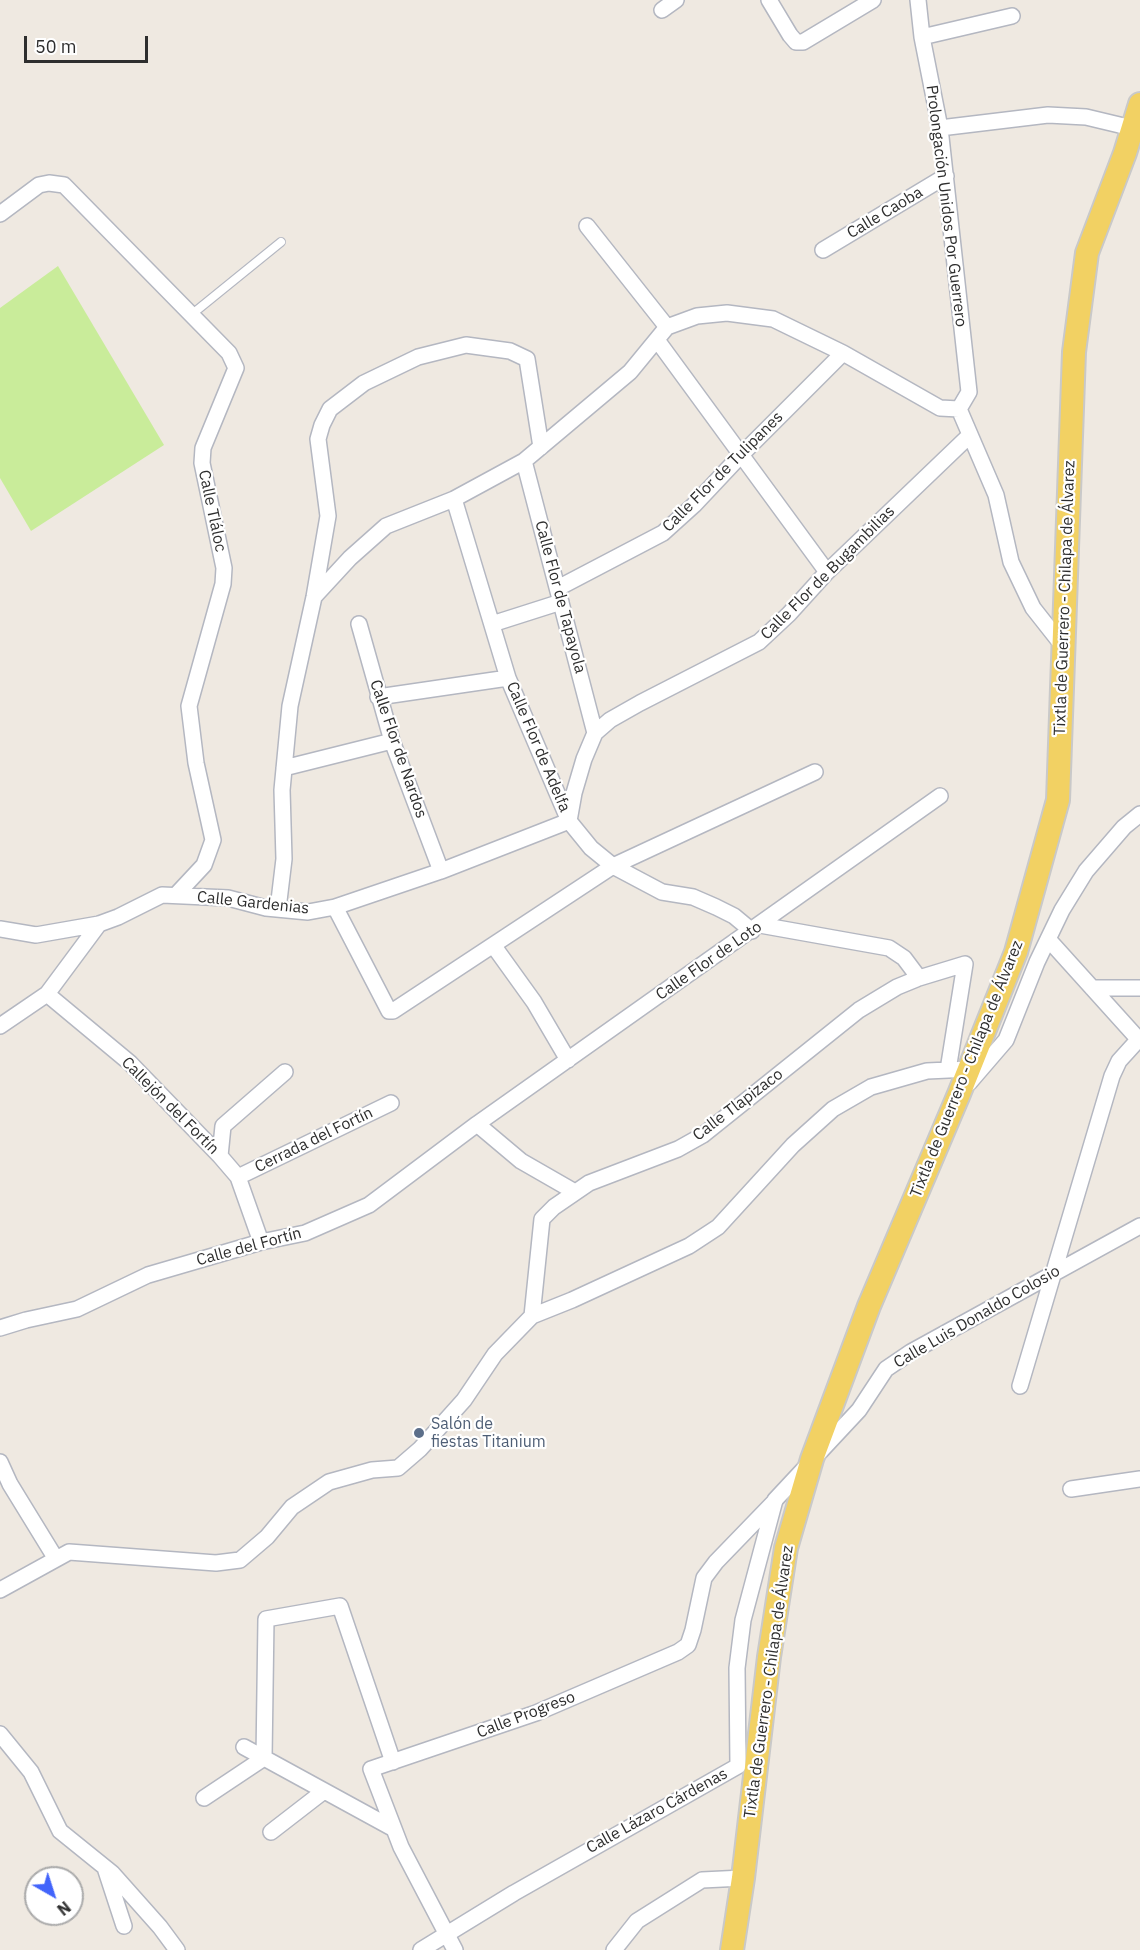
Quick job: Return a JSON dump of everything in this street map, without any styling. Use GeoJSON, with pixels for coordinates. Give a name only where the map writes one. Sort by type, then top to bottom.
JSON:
{"type":"FeatureCollection","features":[{"type":"Feature","properties":{"kind":"main road","name":"Tixtla de Guerrero - Chilapa de Álvarez"},"geometry":{"type":"LineString","coordinates":[[732,1950],[784,1559],[812,1459],[869,1306],[959,1094],[959,1070],[1016,952],[1058,800],[1074,352],[1087,253],[1125,153],[1140,104]]}},
{"type":"Feature","properties":{"kind":"street"},"geometry":{"type":"LineString","coordinates":[[662,10],[676,0]]}},
{"type":"Feature","properties":{"kind":"street"},"geometry":{"type":"LineString","coordinates":[[769,0],[796,42],[803,42],[873,0]]}},
{"type":"Feature","properties":{"kind":"street","name":"Prolongación Unidos Por Guerrero"},"geometry":{"type":"LineString","coordinates":[[918,0],[922,37],[940,128],[969,392],[959,409]]}},
{"type":"Feature","properties":{"kind":"street"},"geometry":{"type":"LineString","coordinates":[[922,37],[1012,16]]}},
{"type":"Feature","properties":{"kind":"street"},"geometry":{"type":"LineString","coordinates":[[940,128],[1048,115],[1086,117],[1132,128]]}},
{"type":"Feature","properties":{"kind":"street","name":"Calle Caoba"},"geometry":{"type":"LineString","coordinates":[[823,250],[946,176]]}},
{"type":"Feature","properties":{"kind":"street","name":"Calle Tláloc"},"geometry":{"type":"LineString","coordinates":[[0,214],[39,185],[49,183],[64,185],[229,353],[236,368],[204,448],[202,463],[224,568],[223,584],[189,706],[196,763],[213,840],[204,865],[176,896]]}},
{"type":"Feature","properties":{"kind":"street"},"geometry":{"type":"LineString","coordinates":[[587,226],[666,327]]}},
{"type":"Feature","properties":{"kind":"street"},"geometry":{"type":"LineString","coordinates":[[314,597],[350,558],[386,526],[454,499],[524,461],[630,372],[666,327],[697,316],[727,312],[773,319],[843,353],[940,408],[959,409],[996,495],[1011,562],[1033,608],[1063,646]]}},
{"type":"Feature","properties":{"kind":"street"},"geometry":{"type":"LineString","coordinates":[[657,340],[827,572]]}},
{"type":"Feature","properties":{"kind":"street"},"geometry":{"type":"LineString","coordinates":[[278,909],[284,860],[282,790],[290,706],[314,597],[328,516],[318,439],[330,409],[364,383],[418,357],[466,345],[510,351],[527,359],[542,447]]}},
{"type":"Feature","properties":{"kind":"street","name":"Calle Flor de Tulipanes"},"geometry":{"type":"LineString","coordinates":[[492,624],[560,595],[663,533],[694,505],[843,353]]}},
{"type":"Feature","properties":{"kind":"street","name":"Calle Flor de Bugambilias"},"geometry":{"type":"LineString","coordinates":[[595,733],[610,720],[640,703],[759,642],[781,622],[827,572],[969,435]]}},
{"type":"Feature","properties":{"kind":"street","name":"Calle Flor de Tapayola"},"geometry":{"type":"LineString","coordinates":[[524,461],[595,733]]}},
{"type":"Feature","properties":{"kind":"street","name":"Calle Flor de Adelfa"},"geometry":{"type":"LineString","coordinates":[[454,499],[508,678],[569,821],[591,848],[613,866],[662,892],[693,897],[756,928],[889,948],[904,958],[919,978]]}},
{"type":"Feature","properties":{"kind":"street","name":"Calle Flor de Nardos"},"geometry":{"type":"LineString","coordinates":[[359,624],[392,741],[441,871]]}},
{"type":"Feature","properties":{"kind":"street"},"geometry":{"type":"LineString","coordinates":[[378,697],[508,678]]}},
{"type":"Feature","properties":{"kind":"street"},"geometry":{"type":"LineString","coordinates":[[569,821],[574,792],[595,733]]}},
{"type":"Feature","properties":{"kind":"street"},"geometry":{"type":"LineString","coordinates":[[284,768],[392,741]]}},
{"type":"Feature","properties":{"kind":"street"},"geometry":{"type":"LineString","coordinates":[[334,907],[389,1011],[393,1011],[613,866],[815,772]]}},
{"type":"Feature","properties":{"kind":"street","name":"Calle Flor de Loto"},"geometry":{"type":"LineString","coordinates":[[477,1124],[940,796]]}},
{"type":"Feature","properties":{"kind":"street"},"geometry":{"type":"LineString","coordinates":[[959,1094],[1006,1040],[1037,962],[1062,910],[1086,871],[1124,827],[1140,814]]}},
{"type":"Feature","properties":{"kind":"street","name":"Calle Gardenias"},"geometry":{"type":"LineString","coordinates":[[0,928],[36,935],[99,924],[162,895],[228,898],[278,909],[308,912],[334,907],[441,871],[569,821]]}},
{"type":"Feature","properties":{"kind":"street"},"geometry":{"type":"LineString","coordinates":[[0,1026],[47,994],[99,924]]}},
{"type":"Feature","properties":{"kind":"street"},"geometry":{"type":"LineString","coordinates":[[1020,1386],[1112,1076],[1119,1061],[1139,1041],[1048,939]]}},
{"type":"Feature","properties":{"kind":"street"},"geometry":{"type":"LineString","coordinates":[[493,945],[534,1002],[568,1060]]}},
{"type":"Feature","properties":{"kind":"street"},"geometry":{"type":"LineString","coordinates":[[1016,952],[1037,962]]}},
{"type":"Feature","properties":{"kind":"street","name":"Calle Tlapizaco"},"geometry":{"type":"LineString","coordinates":[[532,1316],[542,1219],[554,1207],[589,1183],[678,1149],[703,1134],[860,1010],[897,987],[965,964],[959,1070]]}},
{"type":"Feature","properties":{"kind":"street"},"geometry":{"type":"LineString","coordinates":[[1092,988],[1140,988]]}},
{"type":"Feature","properties":{"kind":"street","name":"Callejón del Fortín"},"geometry":{"type":"LineString","coordinates":[[47,994],[130,1063],[220,1156],[238,1177],[261,1242]]}},
{"type":"Feature","properties":{"kind":"street"},"geometry":{"type":"LineString","coordinates":[[0,1590],[69,1552],[216,1563],[240,1560],[267,1537],[292,1507],[329,1482],[372,1470],[398,1468],[420,1449],[464,1400],[495,1354],[532,1316],[689,1246],[718,1227],[793,1145],[833,1109],[871,1087],[927,1071],[959,1070]]}},
{"type":"Feature","properties":{"kind":"street"},"geometry":{"type":"LineString","coordinates":[[220,1156],[223,1126],[285,1072]]}},
{"type":"Feature","properties":{"kind":"street","name":"Cerrada del Fortín"},"geometry":{"type":"LineString","coordinates":[[238,1177],[391,1103]]}},
{"type":"Feature","properties":{"kind":"street"},"geometry":{"type":"LineString","coordinates":[[477,1124],[521,1161],[575,1192]]}},
{"type":"Feature","properties":{"kind":"street","name":"Calle del Fortín"},"geometry":{"type":"LineString","coordinates":[[0,1328],[77,1309],[148,1275],[261,1242],[305,1233],[369,1205],[477,1124]]}},
{"type":"Feature","properties":{"kind":"street","name":"Calle Luis Donaldo Colosio"},"geometry":{"type":"LineString","coordinates":[[812,1459],[859,1410],[886,1369],[911,1352],[1140,1226]]}},
{"type":"Feature","properties":{"kind":"street","name":"Calle Lázaro Cárdenas"},"geometry":{"type":"LineString","coordinates":[[421,1950],[514,1893],[738,1766],[737,1668],[743,1620],[775,1500],[812,1459]]}},
{"type":"Feature","properties":{"kind":"street"},"geometry":{"type":"LineString","coordinates":[[0,1462],[10,1484],[56,1559]]}},
{"type":"Feature","properties":{"kind":"street"},"geometry":{"type":"LineString","coordinates":[[1071,1489],[1140,1479]]}},
{"type":"Feature","properties":{"kind":"street","name":"Calle Progreso"},"geometry":{"type":"LineString","coordinates":[[394,1829],[371,1769],[536,1713],[678,1652],[688,1645],[704,1578],[716,1562],[775,1500]]}},
{"type":"Feature","properties":{"kind":"street"},"geometry":{"type":"LineString","coordinates":[[264,1758],[266,1619],[340,1606],[393,1762]]}},
{"type":"Feature","properties":{"kind":"street"},"geometry":{"type":"LineString","coordinates":[[0,1734],[31,1772],[60,1831],[105,1868],[160,1927],[177,1950]]}},
{"type":"Feature","properties":{"kind":"street"},"geometry":{"type":"LineString","coordinates":[[244,1747],[394,1829],[401,1847],[455,1950]]}},
{"type":"Feature","properties":{"kind":"street"},"geometry":{"type":"LineString","coordinates":[[204,1798],[264,1758]]}},
{"type":"Feature","properties":{"kind":"street"},"geometry":{"type":"LineString","coordinates":[[271,1832],[324,1791]]}},
{"type":"Feature","properties":{"kind":"street"},"geometry":{"type":"LineString","coordinates":[[105,1868],[124,1926]]}},
{"type":"Feature","properties":{"kind":"street"},"geometry":{"type":"LineString","coordinates":[[614,1950],[637,1922],[702,1880],[743,1878]]}},
{"type":"Feature","properties":{"kind":"lane"},"geometry":{"type":"LineString","coordinates":[[190,315],[281,242]]}},
{"type":"Feature","properties":{"kind":"green space"},"geometry":{"type":"Polygon","coordinates":[[[58,266],[164,445],[31,531],[0,478],[0,308],[58,266]]]}},
{"type":"Feature","properties":{"kind":"place","name":"Salón de fiestas Titanium"},"geometry":{"type":"Point","coordinates":[419,1433]}}]}
